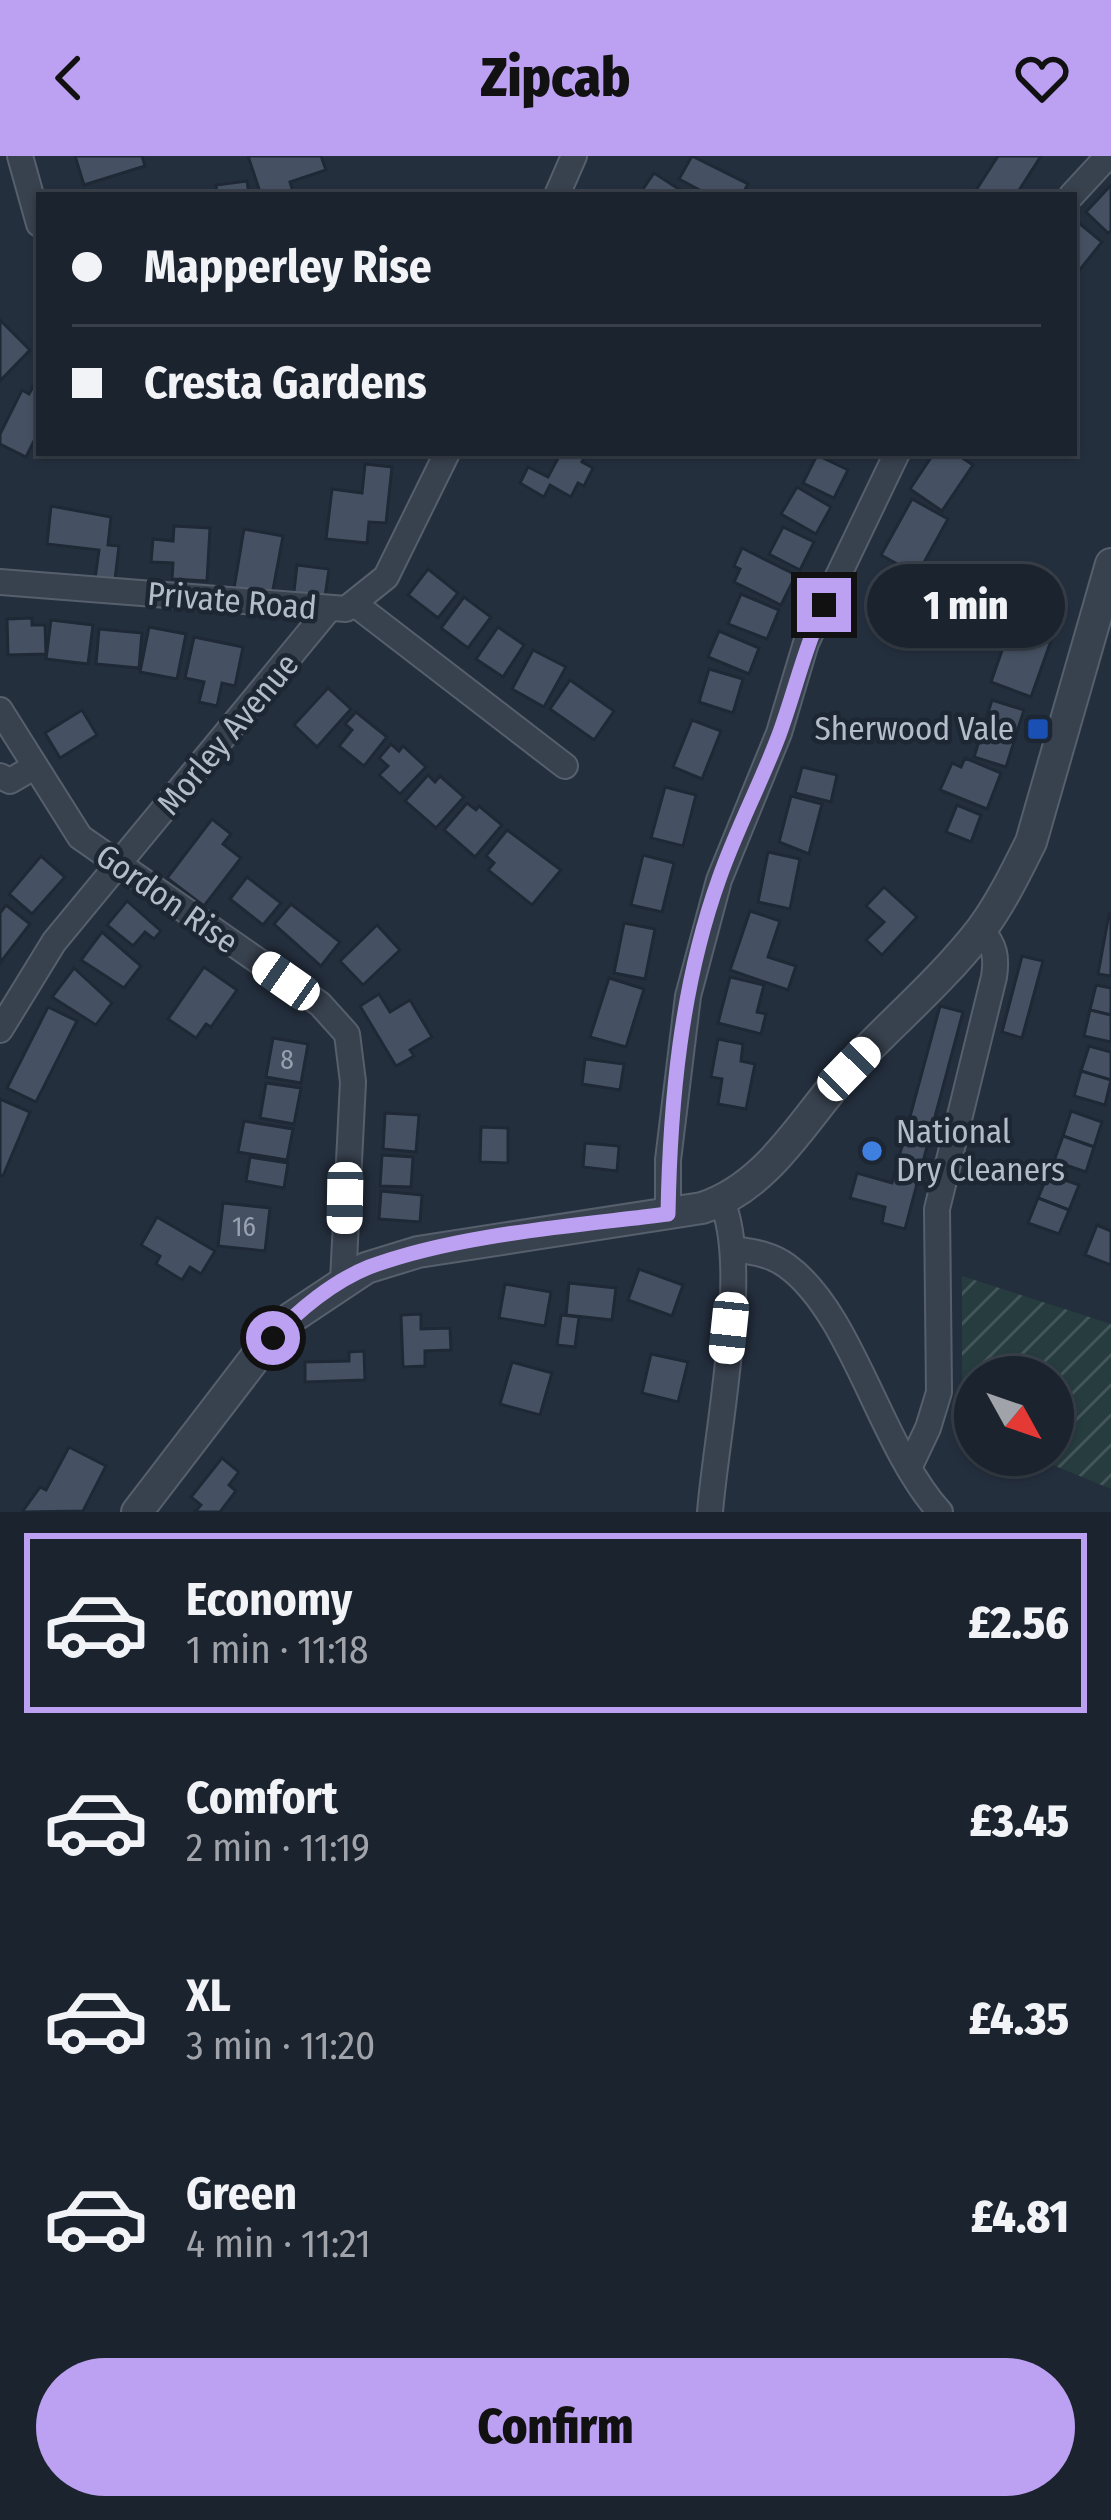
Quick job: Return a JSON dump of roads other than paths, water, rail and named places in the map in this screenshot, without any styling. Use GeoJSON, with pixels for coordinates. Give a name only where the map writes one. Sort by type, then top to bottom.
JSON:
{"type":"FeatureCollection","features":[{"type":"Feature","properties":{"kind":"street"},"geometry":{"type":"LineString","coordinates":[[20,156],[36,213]]}},
{"type":"Feature","properties":{"kind":"street"},"geometry":{"type":"LineString","coordinates":[[558,192],[574,156]]}},
{"type":"Feature","properties":{"kind":"street"},"geometry":{"type":"LineString","coordinates":[[1075,192],[1108,156]]}},
{"type":"Feature","properties":{"kind":"street","name":"Private Road"},"geometry":{"type":"LineString","coordinates":[[0,582],[328,610],[356,604],[386,577],[446,456]]}},
{"type":"Feature","properties":{"kind":"street"},"geometry":{"type":"LineString","coordinates":[[668,1214],[668,1160],[688,996],[718,880],[779,733],[806,643],[896,456]]}},
{"type":"Feature","properties":{"kind":"street"},"geometry":{"type":"LineString","coordinates":[[137,1512],[291,1318],[366,1268],[418,1252],[722,1202],[767,1168],[849,1069],[981,930],[1031,842],[1111,564]]}},
{"type":"Feature","properties":{"kind":"street"},"geometry":{"type":"LineString","coordinates":[[356,604],[565,766]]}},
{"type":"Feature","properties":{"kind":"street","name":"Morley Avenue"},"geometry":{"type":"LineString","coordinates":[[0,1030],[54,942],[328,610]]}},
{"type":"Feature","properties":{"kind":"street","name":"Gordon Rise"},"geometry":{"type":"LineString","coordinates":[[0,710],[80,837],[320,1004],[346,1034],[352,1082],[344,1281]]}},
{"type":"Feature","properties":{"kind":"street"},"geometry":{"type":"LineString","coordinates":[[0,776],[10,781],[34,767]]}},
{"type":"Feature","properties":{"kind":"street"},"geometry":{"type":"LineString","coordinates":[[909,1468],[939,1391],[938,1209],[997,958],[981,930]]}},
{"type":"Feature","properties":{"kind":"street"},"geometry":{"type":"LineString","coordinates":[[710,1509],[734,1249],[732,1225],[722,1202]]}},
{"type":"Feature","properties":{"kind":"street"},"geometry":{"type":"LineString","coordinates":[[734,1249],[767,1255],[806,1282],[841,1337],[909,1468],[940,1512]]}},
{"type":"Feature","properties":{"kind":"place","name":"Sherwood Vale"},"geometry":{"type":"Point","coordinates":[1038,729]}},
{"type":"Feature","properties":{"kind":"place","name":"National Dry Cleaners"},"geometry":{"type":"Point","coordinates":[872,1151]}}]}
